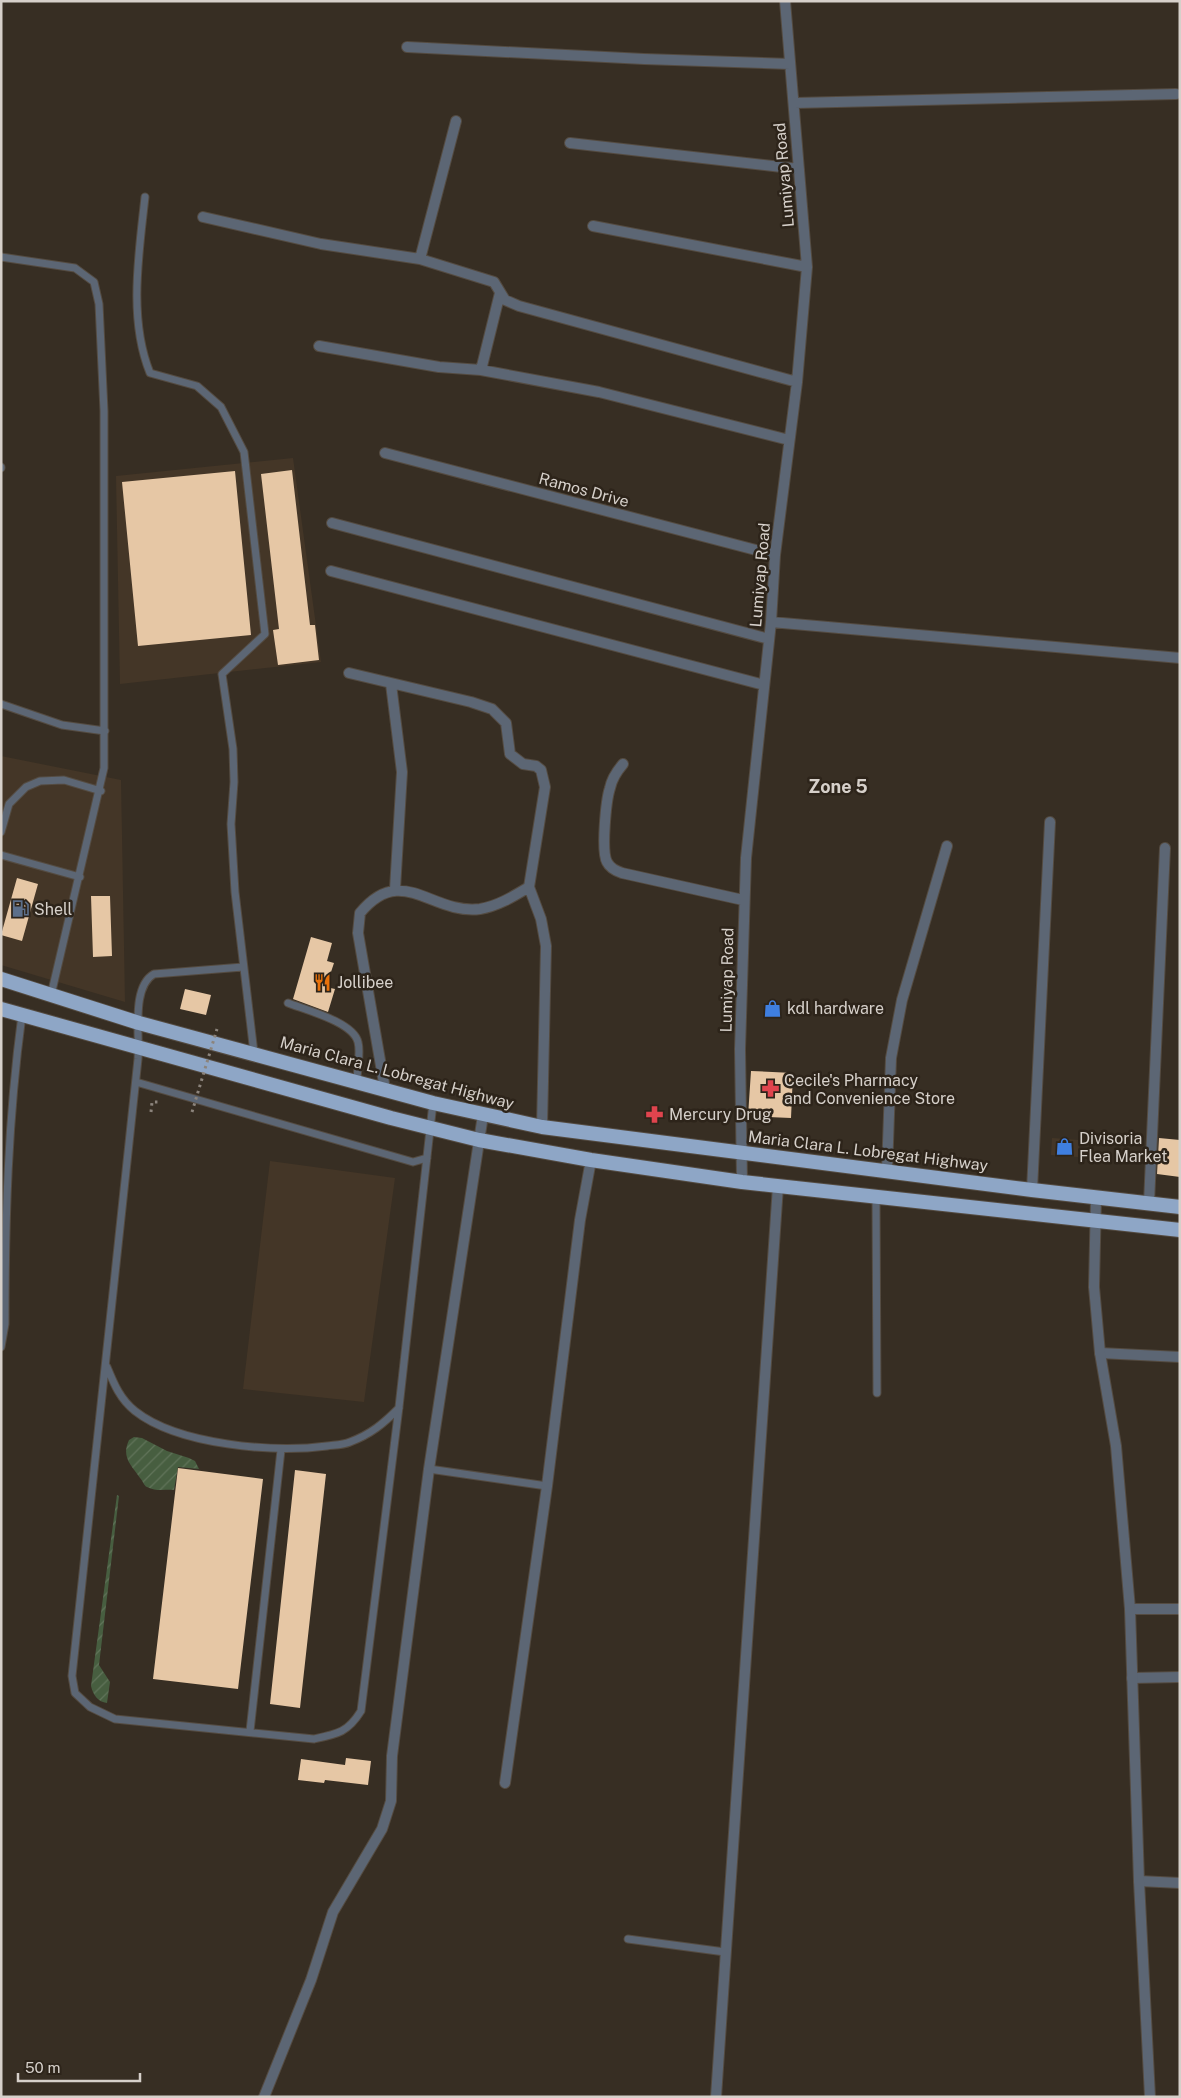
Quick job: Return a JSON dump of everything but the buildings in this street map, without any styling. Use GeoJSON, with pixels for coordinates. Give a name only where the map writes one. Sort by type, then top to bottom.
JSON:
{"type":"FeatureCollection","features":[{"type":"Feature","properties":{"kind":"highway","name":"Maria Clara L. Lobregat Highway"},"geometry":{"type":"LineString","coordinates":[[1,980],[139,1023],[434,1103],[542,1127],[1032,1190],[1180,1207]]}},
{"type":"Feature","properties":{"kind":"highway"},"geometry":{"type":"LineString","coordinates":[[1,1009],[479,1140],[591,1160],[742,1182],[1180,1230]]}},
{"type":"Feature","properties":{"kind":"street","name":"Lumiyap Road"},"geometry":{"type":"LineString","coordinates":[[742,1182],[740,1049],[743,900],[771,622],[775,555],[797,382],[807,267],[785,1]]}},
{"type":"Feature","properties":{"kind":"street"},"geometry":{"type":"LineString","coordinates":[[407,47],[790,64]]}},
{"type":"Feature","properties":{"kind":"street"},"geometry":{"type":"LineString","coordinates":[[794,103],[1176,94]]}},
{"type":"Feature","properties":{"kind":"street"},"geometry":{"type":"LineString","coordinates":[[420,259],[456,121]]}},
{"type":"Feature","properties":{"kind":"street"},"geometry":{"type":"LineString","coordinates":[[570,143],[799,169]]}},
{"type":"Feature","properties":{"kind":"street"},"geometry":{"type":"LineString","coordinates":[[203,217],[321,244],[420,259],[494,282],[500,293],[509,303],[797,382]]}},
{"type":"Feature","properties":{"kind":"street"},"geometry":{"type":"LineString","coordinates":[[593,226],[807,267]]}},
{"type":"Feature","properties":{"kind":"street"},"geometry":{"type":"LineString","coordinates":[[481,370],[500,293]]}},
{"type":"Feature","properties":{"kind":"street"},"geometry":{"type":"LineString","coordinates":[[319,346],[439,367],[481,370],[598,392],[790,440]]}},
{"type":"Feature","properties":{"kind":"street","name":"Ramos Drive"},"geometry":{"type":"LineString","coordinates":[[385,453],[775,555]]}},
{"type":"Feature","properties":{"kind":"street"},"geometry":{"type":"LineString","coordinates":[[332,523],[769,639]]}},
{"type":"Feature","properties":{"kind":"street"},"geometry":{"type":"LineString","coordinates":[[331,571],[764,685]]}},
{"type":"Feature","properties":{"kind":"street"},"geometry":{"type":"LineString","coordinates":[[771,622],[1180,658]]}},
{"type":"Feature","properties":{"kind":"street"},"geometry":{"type":"LineString","coordinates":[[349,673],[471,702],[492,709],[506,723],[510,754],[522,764],[536,766],[541,770],[545,787],[538,814],[528,886],[541,919],[546,946],[542,1127]]}},
{"type":"Feature","properties":{"kind":"street"},"geometry":{"type":"LineString","coordinates":[[390,684],[402,772],[395,889]]}},
{"type":"Feature","properties":{"kind":"street"},"geometry":{"type":"LineString","coordinates":[[623,764],[609,788],[604,852],[607,862],[613,869],[622,873],[743,900]]}},
{"type":"Feature","properties":{"kind":"street"},"geometry":{"type":"LineString","coordinates":[[1032,1190],[1050,822]]}},
{"type":"Feature","properties":{"kind":"street"},"geometry":{"type":"LineString","coordinates":[[887,1171],[891,1058],[902,1000],[947,846]]}},
{"type":"Feature","properties":{"kind":"street"},"geometry":{"type":"LineString","coordinates":[[1148,1204],[1165,848]]}},
{"type":"Feature","properties":{"kind":"street"},"geometry":{"type":"LineString","coordinates":[[385,1089],[360,952],[357,921],[365,907],[378,897],[395,889],[405,890],[456,908],[479,909],[511,898],[528,886]]}},
{"type":"Feature","properties":{"kind":"street"},"geometry":{"type":"LineString","coordinates":[[264,2097],[311,1980],[333,1912],[382,1829],[391,1801],[392,1756],[429,1469],[483,1115]]}},
{"type":"Feature","properties":{"kind":"street"},"geometry":{"type":"LineString","coordinates":[[505,1783],[547,1486],[580,1220],[591,1160]]}},
{"type":"Feature","properties":{"kind":"street"},"geometry":{"type":"LineString","coordinates":[[716,2097],[778,1186]]}},
{"type":"Feature","properties":{"kind":"street"},"geometry":{"type":"LineString","coordinates":[[1096,1198],[1094,1287],[1100,1353],[1116,1446],[1130,1609],[1139,1881],[1150,2097]]}},
{"type":"Feature","properties":{"kind":"street"},"geometry":{"type":"LineString","coordinates":[[1100,1353],[1180,1357]]}},
{"type":"Feature","properties":{"kind":"street"},"geometry":{"type":"LineString","coordinates":[[1130,1609],[1180,1610]]}},
{"type":"Feature","properties":{"kind":"street"},"geometry":{"type":"LineString","coordinates":[[1132,1678],[1180,1677]]}},
{"type":"Feature","properties":{"kind":"street"},"geometry":{"type":"LineString","coordinates":[[1139,1881],[1180,1883]]}},
{"type":"Feature","properties":{"kind":"lane"},"geometry":{"type":"LineString","coordinates":[[145,197],[136,279],[142,354],[150,373],[197,386],[221,407],[244,452],[265,634],[222,674],[232,749],[232,855],[254,1053]]}},
{"type":"Feature","properties":{"kind":"lane"},"geometry":{"type":"LineString","coordinates":[[1,257],[75,268],[94,282],[99,304],[104,411],[104,768],[101,791],[51,995]]}},
{"type":"Feature","properties":{"kind":"lane"},"geometry":{"type":"LineString","coordinates":[[1,704],[62,725],[105,731]]}},
{"type":"Feature","properties":{"kind":"lane"},"geometry":{"type":"LineString","coordinates":[[1,832],[9,804],[26,787],[40,781],[64,780],[101,791]]}},
{"type":"Feature","properties":{"kind":"lane"},"geometry":{"type":"LineString","coordinates":[[1,855],[80,877]]}},
{"type":"Feature","properties":{"kind":"lane"},"geometry":{"type":"LineString","coordinates":[[243,967],[154,974],[143,983],[140,994],[136,1082],[72,1676],[75,1694],[90,1707],[115,1719],[250,1731],[314,1739],[340,1733],[353,1724],[361,1711],[434,1103]]}},
{"type":"Feature","properties":{"kind":"lane"},"geometry":{"type":"LineString","coordinates":[[288,1003],[329,1018],[347,1028],[354,1035],[358,1042],[357,1081]]}},
{"type":"Feature","properties":{"kind":"lane"},"geometry":{"type":"LineString","coordinates":[[1,1348],[5,1324],[6,1177],[13,1082],[22,1015]]}},
{"type":"Feature","properties":{"kind":"lane"},"geometry":{"type":"LineString","coordinates":[[136,1082],[413,1162],[427,1158]]}},
{"type":"Feature","properties":{"kind":"lane"},"geometry":{"type":"LineString","coordinates":[[876,1197],[878,1393]]}},
{"type":"Feature","properties":{"kind":"lane"},"geometry":{"type":"LineString","coordinates":[[106,1364],[116,1391],[136,1411],[175,1432],[239,1446],[280,1450],[348,1443],[380,1427],[399,1407]]}},
{"type":"Feature","properties":{"kind":"lane"},"geometry":{"type":"LineString","coordinates":[[250,1731],[280,1450]]}},
{"type":"Feature","properties":{"kind":"lane"},"geometry":{"type":"LineString","coordinates":[[429,1469],[547,1486]]}},
{"type":"Feature","properties":{"kind":"lane"},"geometry":{"type":"LineString","coordinates":[[628,1939],[725,1952]]}},
{"type":"Feature","properties":{"kind":"path"},"geometry":{"type":"LineString","coordinates":[[192,1112],[217,1029]]}},
{"type":"Feature","properties":{"kind":"path"},"geometry":{"type":"LineString","coordinates":[[151,1112],[152,1102],[161,1101]]}},
{"type":"Feature","properties":{"kind":"shaded area"},"geometry":{"type":"Polygon","coordinates":[[[293,458],[321,662],[120,684],[116,476],[293,458]]]}},
{"type":"Feature","properties":{"kind":"shaded area"},"geometry":{"type":"Polygon","coordinates":[[[1,756],[121,780],[125,1002],[1,965],[1,756]]]}},
{"type":"Feature","properties":{"kind":"shaded area","name":"Divisoria Flea Market"},"geometry":{"type":"Polygon","coordinates":[[[1052,1138],[1079,1140],[1078,1157],[1051,1155],[1052,1138]]]}},
{"type":"Feature","properties":{"kind":"shaded area"},"geometry":{"type":"Polygon","coordinates":[[[270,1161],[395,1178],[364,1402],[243,1389],[270,1161]]]}},
{"type":"Feature","properties":{"kind":"green space"},"geometry":{"type":"Polygon","coordinates":[[[134,1437],[142,1438],[167,1451],[189,1458],[195,1461],[199,1469],[178,1467],[174,1490],[151,1489],[145,1486],[128,1460],[127,1446],[129,1440],[134,1437]]]}},
{"type":"Feature","properties":{"kind":"green space"},"geometry":{"type":"Polygon","coordinates":[[[117,1495],[119,1496],[99,1665],[110,1682],[107,1703],[96,1698],[91,1686],[117,1495]]]}},
{"type":"Feature","properties":{"kind":"place","name":"Shell"},"geometry":{"type":"Point","coordinates":[20,909]}},
{"type":"Feature","properties":{"kind":"place","name":"Jollibee"},"geometry":{"type":"Point","coordinates":[323,982]}},
{"type":"Feature","properties":{"kind":"place","name":"kdl hardware"},"geometry":{"type":"Point","coordinates":[773,1008]}},
{"type":"Feature","properties":{"kind":"place","name":"Cecile's Pharmacy and Convenience Store"},"geometry":{"type":"Point","coordinates":[770,1089]}},
{"type":"Feature","properties":{"kind":"place","name":"Mercury Drug"},"geometry":{"type":"Point","coordinates":[655,1114]}},
{"type":"Feature","properties":{"kind":"place","name":"Divisoria Flea Market"},"geometry":{"type":"Point","coordinates":[1065,1147]}},
{"type":"Feature","properties":{"kind":"district","name":"Zone 5"},"geometry":{"type":"Point","coordinates":[838,786]}}]}
